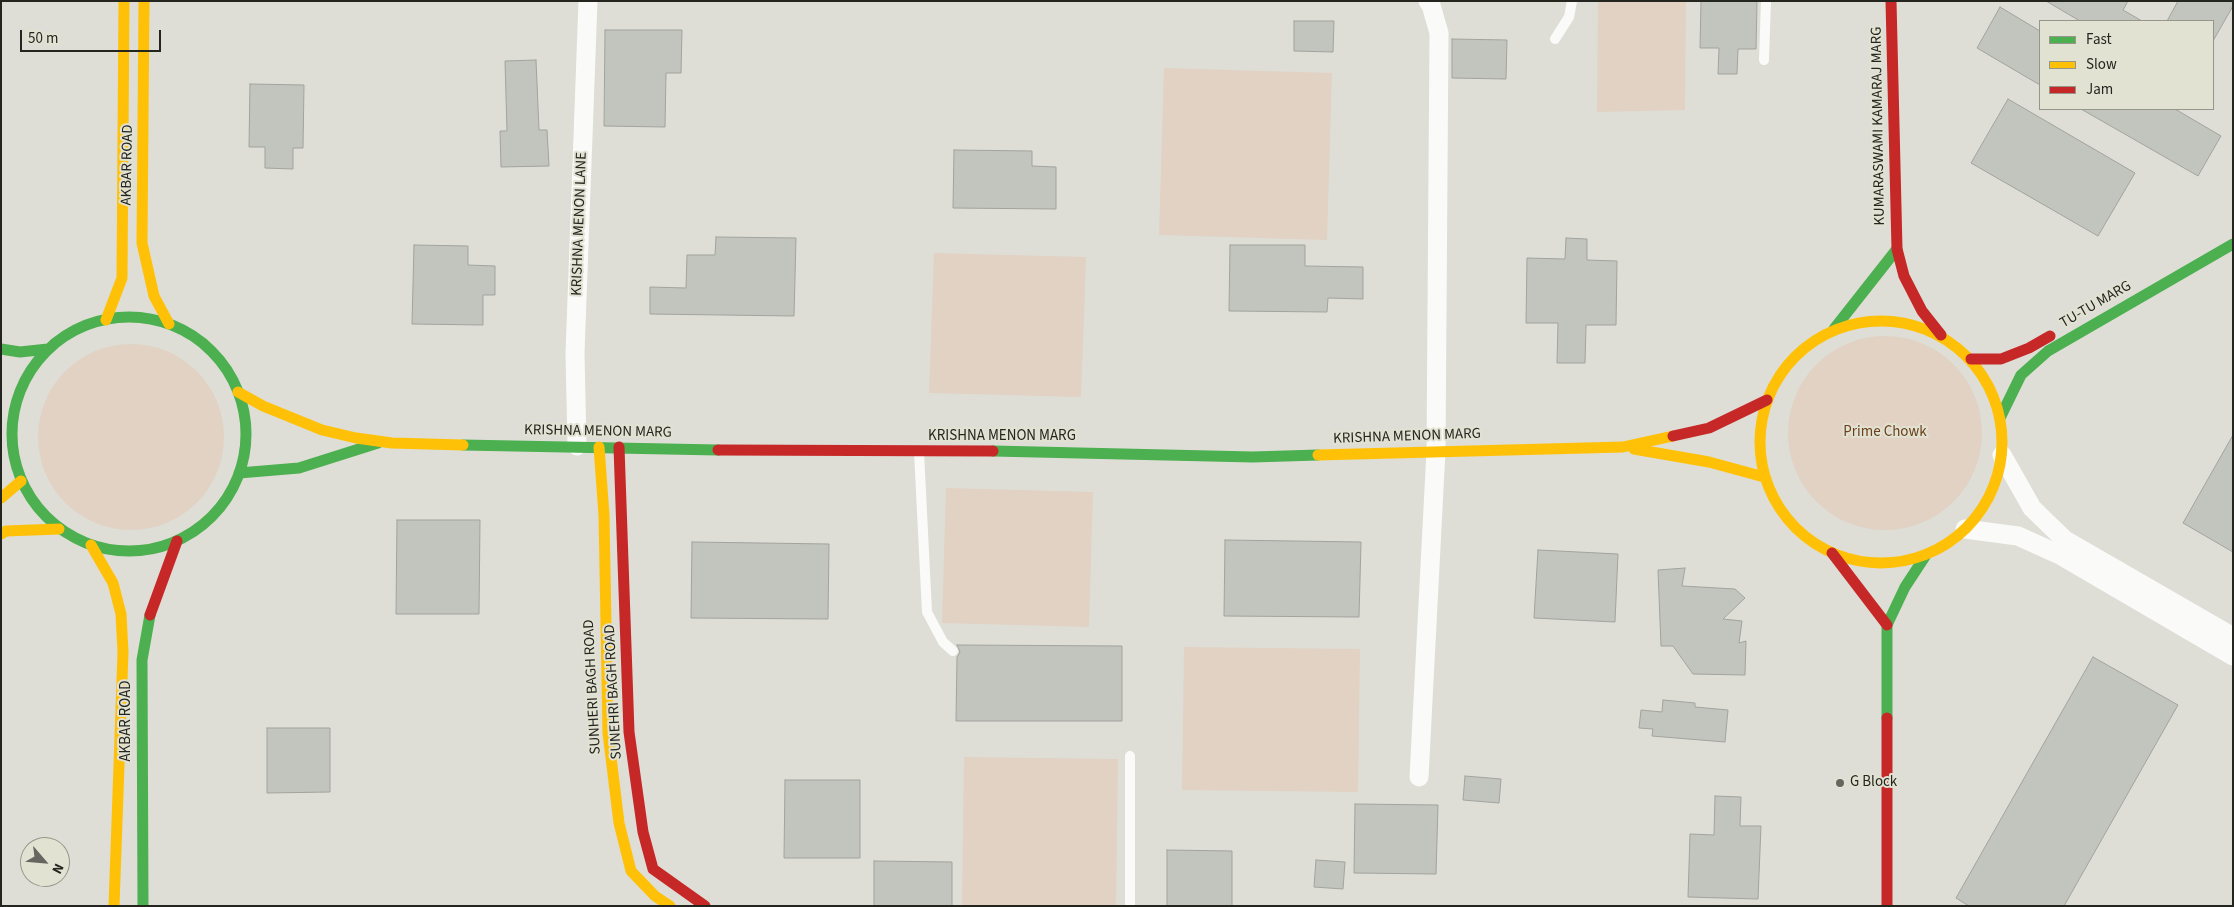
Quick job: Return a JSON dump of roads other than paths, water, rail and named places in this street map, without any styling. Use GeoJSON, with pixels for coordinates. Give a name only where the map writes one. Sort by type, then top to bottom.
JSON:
{"type":"FeatureCollection","features":[{"type":"Feature","properties":{"kind":"main road","name":"AKBAR ROAD"},"geometry":{"type":"LineString","coordinates":[[106,320],[122,278],[124,1]]}},
{"type":"Feature","properties":{"kind":"main road","name":"AKBAR ROAD"},"geometry":{"type":"LineString","coordinates":[[144,1],[142,242],[154,296],[169,324]]}},
{"type":"Feature","properties":{"kind":"main road","name":"KUMARASWAMI KAMARAJ MARG"},"geometry":{"type":"LineString","coordinates":[[1891,1],[1896,249],[1904,276],[1922,311],[1942,336]]}},
{"type":"Feature","properties":{"kind":"main road","name":"TU-TU MARG"},"geometry":{"type":"LineString","coordinates":[[1971,359],[2001,359],[2029,348],[2233,233]]}},
{"type":"Feature","properties":{"kind":"main road","name":"TU-TU MARG"},"geometry":{"type":"LineString","coordinates":[[2000,418],[2021,375],[2048,351],[2233,244]]}},
{"type":"Feature","properties":{"kind":"main road"},"geometry":{"type":"LineString","coordinates":[[1834,329],[1896,249]]}},
{"type":"Feature","properties":{"kind":"main road"},"geometry":{"type":"LineString","coordinates":[[142,318],[169,324],[201,342],[226,369],[238,392],[245,420],[246,438],[239,473],[229,494],[215,514],[197,529],[177,541],[161,547],[126,552],[109,550],[82,542],[59,529],[37,507],[21,481],[13,450],[13,418],[17,399],[25,381],[36,364],[48,349],[79,328],[106,320],[142,318]]}},
{"type":"Feature","properties":{"kind":"main road"},"geometry":{"type":"LineString","coordinates":[[1885,320],[1921,326],[1942,336],[1971,359],[1990,387],[2000,418],[2002,454],[1998,475],[1990,495],[1979,513],[1965,529],[1947,544],[1926,554],[1895,563],[1863,562],[1832,554],[1809,540],[1790,523],[1774,501],[1764,477],[1759,438],[1767,400],[1782,371],[1805,346],[1834,329],[1855,322],[1885,320]]}},
{"type":"Feature","properties":{"kind":"main road"},"geometry":{"type":"LineString","coordinates":[[1,349],[20,352],[48,349]]}},
{"type":"Feature","properties":{"kind":"main road","name":"KRISHNA MENON MARG"},"geometry":{"type":"LineString","coordinates":[[238,392],[263,406],[322,430],[381,442],[783,452],[1034,451],[1253,457],[1623,447],[1709,462],[1764,477]]}},
{"type":"Feature","properties":{"kind":"main road","name":"KRISHNA MENON MARG"},"geometry":{"type":"LineString","coordinates":[[1623,447],[1709,428],[1767,400]]}},
{"type":"Feature","properties":{"kind":"main road"},"geometry":{"type":"LineString","coordinates":[[5,401],[13,418]]}},
{"type":"Feature","properties":{"kind":"main road","name":"KRISHNA MENON MARG"},"geometry":{"type":"LineString","coordinates":[[239,473],[299,468],[381,442]]}},
{"type":"Feature","properties":{"kind":"main road","name":"SUNHERI BAGH ROAD"},"geometry":{"type":"LineString","coordinates":[[599,447],[604,515],[608,733],[619,823],[631,871],[655,896],[670,906]]}},
{"type":"Feature","properties":{"kind":"main road","name":"SUNEHRI BAGH ROAD"},"geometry":{"type":"LineString","coordinates":[[619,447],[629,732],[643,832],[653,869],[705,906]]}},
{"type":"Feature","properties":{"kind":"main road"},"geometry":{"type":"LineString","coordinates":[[1,498],[21,481]]}},
{"type":"Feature","properties":{"kind":"main road"},"geometry":{"type":"LineString","coordinates":[[1,534],[6,532],[59,529]]}},
{"type":"Feature","properties":{"kind":"main road","name":"AKBAR ROAD"},"geometry":{"type":"LineString","coordinates":[[143,906],[142,660],[150,613],[177,541]]}},
{"type":"Feature","properties":{"kind":"main road","name":"AKBAR ROAD"},"geometry":{"type":"LineString","coordinates":[[91,545],[113,584],[121,614],[123,652],[114,906]]}},
{"type":"Feature","properties":{"kind":"main road"},"geometry":{"type":"LineString","coordinates":[[1832,554],[1887,625]]}},
{"type":"Feature","properties":{"kind":"main road"},"geometry":{"type":"LineString","coordinates":[[1887,906],[1887,625],[1905,587],[1926,554]]}},
{"type":"Feature","properties":{"kind":"street","name":"KRISHNA MENON LANE"},"geometry":{"type":"LineString","coordinates":[[577,446],[575,352],[588,1]]}},
{"type":"Feature","properties":{"kind":"street"},"geometry":{"type":"LineString","coordinates":[[1419,777],[1436,451],[1439,33],[1431,5],[1428,1]]}},
{"type":"Feature","properties":{"kind":"street"},"geometry":{"type":"LineString","coordinates":[[2002,454],[2032,508],[2065,540],[2233,637]]}},
{"type":"Feature","properties":{"kind":"street"},"geometry":{"type":"LineString","coordinates":[[1965,529],[2018,536],[2060,555],[2233,656]]}},
{"type":"Feature","properties":{"kind":"lane"},"geometry":{"type":"LineString","coordinates":[[1555,39],[1569,17],[1572,1]]}},
{"type":"Feature","properties":{"kind":"lane"},"geometry":{"type":"LineString","coordinates":[[1764,60],[1766,1]]}},
{"type":"Feature","properties":{"kind":"lane"},"geometry":{"type":"LineString","coordinates":[[919,452],[927,612],[943,642],[953,650]]}},
{"type":"Feature","properties":{"kind":"lane"},"geometry":{"type":"LineString","coordinates":[[1130,756],[1130,906]]}},
{"type":"Feature","properties":{"kind":"place","name":"G Block"},"geometry":{"type":"Point","coordinates":[1840,783]}},
{"type":"Feature","properties":{"kind":"park label","name":"Prime Chowk"},"geometry":{"type":"Point","coordinates":[1885,433]}}]}
